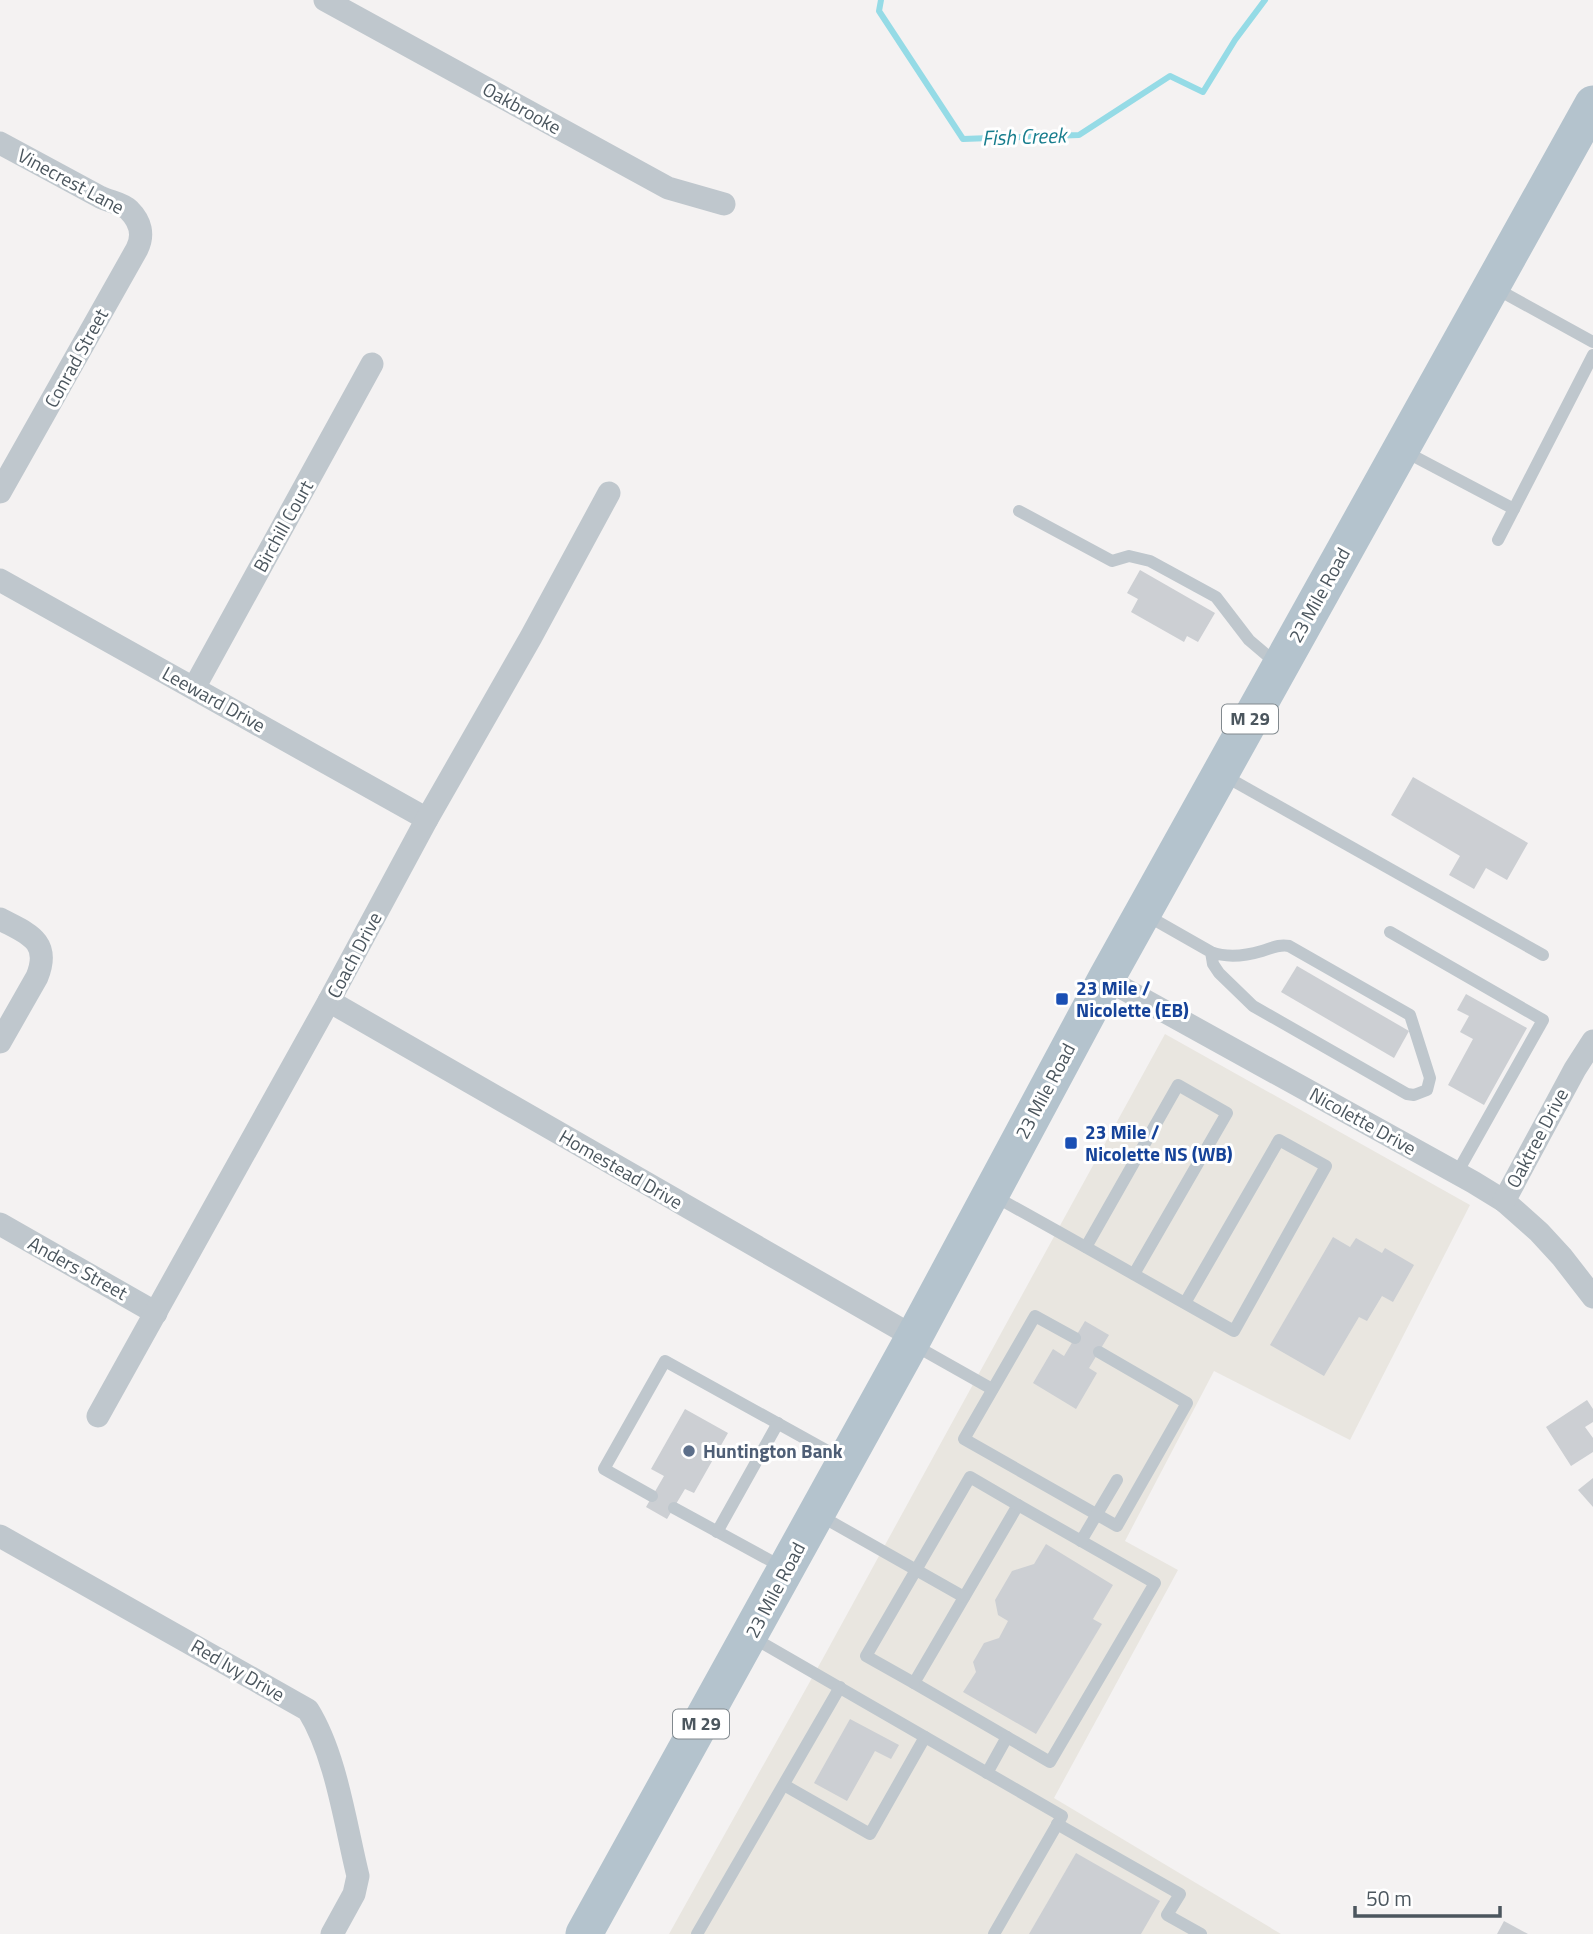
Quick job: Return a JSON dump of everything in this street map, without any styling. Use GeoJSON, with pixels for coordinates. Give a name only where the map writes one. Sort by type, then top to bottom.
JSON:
{"type":"FeatureCollection","features":[{"type":"Feature","properties":{"kind":"main road","name":"23 Mile Road"},"geometry":{"type":"LineString","coordinates":[[584,1934],[846,1461],[1142,913],[1492,286],[1590,116]]}},
{"type":"Feature","properties":{"kind":"street","name":"Oakbrooke"},"geometry":{"type":"LineString","coordinates":[[326,0],[668,188],[724,204]]}},
{"type":"Feature","properties":{"kind":"street","name":"Vinecrest Lane"},"geometry":{"type":"LineString","coordinates":[[0,144],[128,209],[138,222]]}},
{"type":"Feature","properties":{"kind":"street","name":"Conrad Street"},"geometry":{"type":"LineString","coordinates":[[0,492],[141,241],[142,232],[138,222]]}},
{"type":"Feature","properties":{"kind":"street","name":"Birchill Court"},"geometry":{"type":"LineString","coordinates":[[194,688],[372,364]]}},
{"type":"Feature","properties":{"kind":"street","name":"Coach Drive"},"geometry":{"type":"LineString","coordinates":[[98,1416],[427,819],[531,637],[608,493]]}},
{"type":"Feature","properties":{"kind":"street","name":"Leeward Drive"},"geometry":{"type":"LineString","coordinates":[[0,580],[427,819]]}},
{"type":"Feature","properties":{"kind":"street"},"geometry":{"type":"LineString","coordinates":[[0,919],[24,930],[36,942],[41,956],[40,970],[0,1042]]}},
{"type":"Feature","properties":{"kind":"street","name":"Nicolette Drive"},"geometry":{"type":"LineString","coordinates":[[1106,979],[1504,1200],[1562,1257],[1593,1297]]}},
{"type":"Feature","properties":{"kind":"street","name":"Homestead Drive"},"geometry":{"type":"LineString","coordinates":[[329,1001],[912,1340]]}},
{"type":"Feature","properties":{"kind":"street","name":"Oaktree Drive"},"geometry":{"type":"LineString","coordinates":[[1504,1200],[1575,1069],[1592,1045]]}},
{"type":"Feature","properties":{"kind":"street","name":"Anders Street"},"geometry":{"type":"LineString","coordinates":[[0,1224],[156,1313]]}},
{"type":"Feature","properties":{"kind":"street","name":"Red Ivy Drive"},"geometry":{"type":"LineString","coordinates":[[0,1536],[308,1710],[319,1728],[331,1762],[358,1876],[354,1894],[332,1934]]}},
{"type":"Feature","properties":{"kind":"lane"},"geometry":{"type":"LineString","coordinates":[[1492,286],[1593,342]]}},
{"type":"Feature","properties":{"kind":"lane"},"geometry":{"type":"LineString","coordinates":[[1498,540],[1593,355]]}},
{"type":"Feature","properties":{"kind":"lane"},"geometry":{"type":"LineString","coordinates":[[1401,449],[1514,509]]}},
{"type":"Feature","properties":{"kind":"lane"},"geometry":{"type":"LineString","coordinates":[[1019,511],[1112,561],[1129,556],[1150,561],[1216,597],[1249,640],[1279,667]]}},
{"type":"Feature","properties":{"kind":"lane"},"geometry":{"type":"LineString","coordinates":[[1220,773],[1543,955]]}},
{"type":"Feature","properties":{"kind":"lane"},"geometry":{"type":"LineString","coordinates":[[1142,913],[1220,955],[1229,956],[1258,952],[1280,945],[1289,946],[1410,1015],[1429,1069],[1427,1090],[1414,1095],[1407,1094],[1253,1006],[1219,973],[1213,964],[1211,952]]}},
{"type":"Feature","properties":{"kind":"lane"},"geometry":{"type":"LineString","coordinates":[[1390,932],[1543,1020],[1457,1173]]}},
{"type":"Feature","properties":{"kind":"lane"},"geometry":{"type":"LineString","coordinates":[[1086,1247],[1178,1085],[1227,1113],[1133,1274]]}},
{"type":"Feature","properties":{"kind":"lane"},"geometry":{"type":"LineString","coordinates":[[991,1194],[1234,1331],[1326,1166],[1279,1140],[1185,1303]]}},
{"type":"Feature","properties":{"kind":"lane"},"geometry":{"type":"LineString","coordinates":[[1074,1338],[1035,1316],[964,1438],[1117,1526],[1186,1403],[1098,1352]]}},
{"type":"Feature","properties":{"kind":"lane"},"geometry":{"type":"LineString","coordinates":[[912,1340],[992,1389]]}},
{"type":"Feature","properties":{"kind":"lane"},"geometry":{"type":"LineString","coordinates":[[652,1496],[604,1469],[665,1361],[846,1461]]}},
{"type":"Feature","properties":{"kind":"lane"},"geometry":{"type":"LineString","coordinates":[[717,1532],[778,1423]]}},
{"type":"Feature","properties":{"kind":"lane"},"geometry":{"type":"LineString","coordinates":[[970,1477],[1018,1505],[1155,1583],[1050,1762],[866,1656],[970,1477]]}},
{"type":"Feature","properties":{"kind":"lane"},"geometry":{"type":"LineString","coordinates":[[1081,1541],[1116,1480]]}},
{"type":"Feature","properties":{"kind":"lane"},"geometry":{"type":"LineString","coordinates":[[914,1683],[1018,1505]]}},
{"type":"Feature","properties":{"kind":"lane"},"geometry":{"type":"LineString","coordinates":[[674,1508],[786,1569]]}},
{"type":"Feature","properties":{"kind":"lane"},"geometry":{"type":"LineString","coordinates":[[816,1514],[964,1597]]}},
{"type":"Feature","properties":{"kind":"lane"},"geometry":{"type":"LineString","coordinates":[[750,1636],[1062,1816],[995,1934]]}},
{"type":"Feature","properties":{"kind":"lane"},"geometry":{"type":"LineString","coordinates":[[697,1934],[840,1687]]}},
{"type":"Feature","properties":{"kind":"lane"},"geometry":{"type":"LineString","coordinates":[[784,1785],[870,1834],[925,1737]]}},
{"type":"Feature","properties":{"kind":"lane"},"geometry":{"type":"LineString","coordinates":[[987,1773],[1007,1737]]}},
{"type":"Feature","properties":{"kind":"lane"},"geometry":{"type":"LineString","coordinates":[[1057,1825],[1180,1894],[1167,1915],[1201,1934]]}},
{"type":"Feature","properties":{"kind":"shaded area"},"geometry":{"type":"Polygon","coordinates":[[[1165,1034],[1470,1205],[1350,1440],[1214,1371],[1125,1541],[1178,1570],[1054,1798],[1281,1934],[669,1934],[822,1660],[1165,1034]]]}},
{"type":"Feature","properties":{"kind":"building"},"geometry":{"type":"Polygon","coordinates":[[[1140,570],[1215,613],[1198,642],[1187,636],[1184,642],[1131,612],[1138,599],[1127,593],[1140,570]]]}},
{"type":"Feature","properties":{"kind":"building"},"geometry":{"type":"Polygon","coordinates":[[[1413,777],[1528,843],[1507,880],[1486,868],[1474,889],[1449,875],[1460,856],[1391,815],[1413,777]]]}},
{"type":"Feature","properties":{"kind":"building"},"geometry":{"type":"Polygon","coordinates":[[[1297,966],[1409,1031],[1394,1058],[1281,992],[1297,966]]]}},
{"type":"Feature","properties":{"kind":"building"},"geometry":{"type":"Polygon","coordinates":[[[1466,994],[1527,1028],[1484,1105],[1448,1085],[1473,1039],[1460,1032],[1469,1016],[1457,1010],[1466,994]]]}},
{"type":"Feature","properties":{"kind":"building"},"geometry":{"type":"Polygon","coordinates":[[[1333,1237],[1350,1247],[1356,1238],[1382,1253],[1385,1248],[1414,1265],[1393,1302],[1382,1296],[1367,1321],[1359,1317],[1324,1376],[1270,1345],[1333,1237]]]}},
{"type":"Feature","properties":{"kind":"building"},"geometry":{"type":"Polygon","coordinates":[[[1085,1321],[1109,1335],[1089,1368],[1097,1373],[1076,1409],[1033,1383],[1053,1349],[1064,1356],[1085,1321]]]}},
{"type":"Feature","properties":{"kind":"building"},"geometry":{"type":"Polygon","coordinates":[[[1587,1400],[1593,1409],[1593,1422],[1585,1427],[1593,1438],[1593,1452],[1571,1466],[1546,1427],[1587,1400]]]}},
{"type":"Feature","properties":{"kind":"building","name":"Huntington Bank"},"geometry":{"type":"Polygon","coordinates":[[[685,1409],[728,1433],[694,1493],[685,1489],[667,1519],[646,1507],[664,1476],[651,1469],[685,1409]]]}},
{"type":"Feature","properties":{"kind":"building"},"geometry":{"type":"Polygon","coordinates":[[[1593,1478],[1593,1507],[1578,1490],[1593,1478]]]}},
{"type":"Feature","properties":{"kind":"building"},"geometry":{"type":"Polygon","coordinates":[[[1046,1544],[1113,1585],[1093,1619],[1102,1624],[1036,1734],[963,1692],[976,1672],[973,1662],[984,1643],[999,1638],[1008,1621],[998,1615],[995,1600],[1012,1571],[1034,1564],[1046,1544]]]}},
{"type":"Feature","properties":{"kind":"building"},"geometry":{"type":"Polygon","coordinates":[[[850,1719],[899,1745],[891,1759],[875,1751],[847,1801],[814,1783],[850,1719]]]}},
{"type":"Feature","properties":{"kind":"building"},"geometry":{"type":"Polygon","coordinates":[[[1076,1853],[1160,1901],[1141,1934],[1029,1934],[1076,1853]]]}},
{"type":"Feature","properties":{"kind":"building"},"geometry":{"type":"Polygon","coordinates":[[[1504,1921],[1528,1934],[1497,1934],[1504,1921]]]}},
{"type":"Feature","properties":{"kind":"waterway","name":"Fish Creek"},"geometry":{"type":"LineString","coordinates":[[881,0],[879,11],[963,139],[1079,135],[1170,76],[1203,92],[1235,40],[1265,0]]}},
{"type":"Feature","properties":{"kind":"place","name":"23 Mile / Nicolette (EB)"},"geometry":{"type":"Point","coordinates":[1062,999]}},
{"type":"Feature","properties":{"kind":"place","name":"23 Mile / Nicolette NS (WB)"},"geometry":{"type":"Point","coordinates":[1071,1143]}},
{"type":"Feature","properties":{"kind":"place","name":"Huntington Bank"},"geometry":{"type":"Point","coordinates":[689,1451]}}]}
